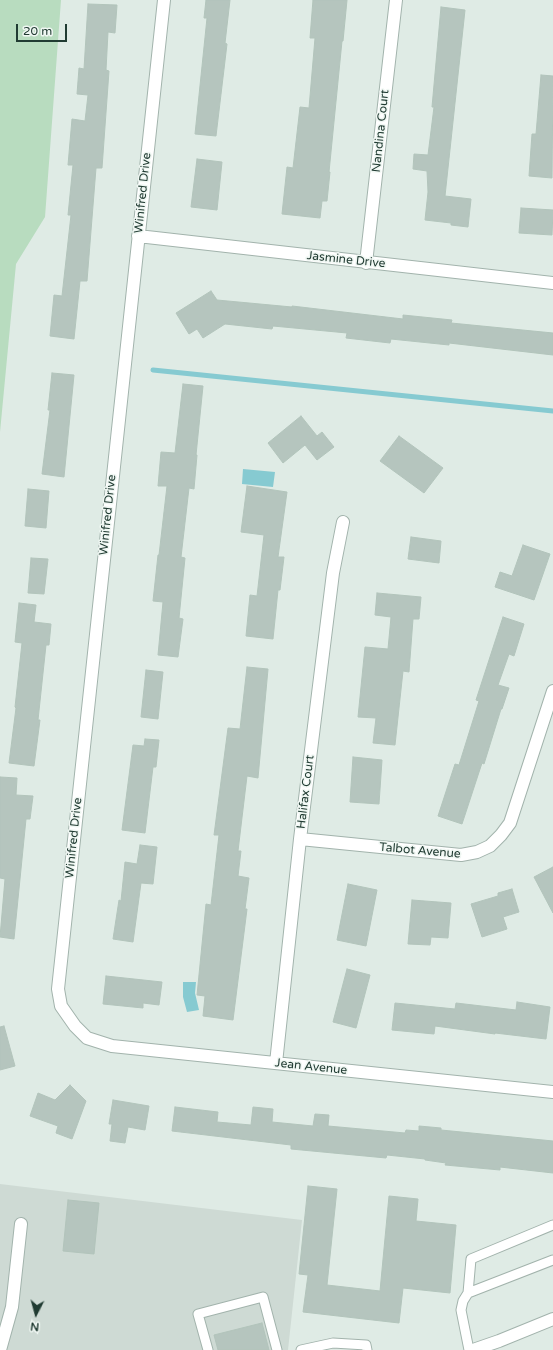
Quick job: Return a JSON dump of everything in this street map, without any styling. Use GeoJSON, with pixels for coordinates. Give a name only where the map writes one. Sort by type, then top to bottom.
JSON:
{"type":"FeatureCollection","features":[{"type":"Feature","properties":{"kind":"street","name":"Winifred Drive"},"geometry":{"type":"LineString","coordinates":[[75,1026],[61,1006],[58,989],[164,0]]}},
{"type":"Feature","properties":{"kind":"street","name":"Nandina Court"},"geometry":{"type":"LineString","coordinates":[[366,263],[396,0]]}},
{"type":"Feature","properties":{"kind":"street","name":"Jasmine Drive"},"geometry":{"type":"LineString","coordinates":[[138,236],[553,283]]}},
{"type":"Feature","properties":{"kind":"street","name":"Halifax Court"},"geometry":{"type":"LineString","coordinates":[[276,1063],[300,839],[333,573],[343,522]]}},
{"type":"Feature","properties":{"kind":"street","name":"Talbot Avenue"},"geometry":{"type":"LineString","coordinates":[[300,839],[461,856],[477,852],[490,846],[510,823],[553,691]]}},
{"type":"Feature","properties":{"kind":"street","name":"Jean Avenue"},"geometry":{"type":"LineString","coordinates":[[75,1026],[87,1038],[112,1046],[553,1092]]}},
{"type":"Feature","properties":{"kind":"street"},"geometry":{"type":"LineString","coordinates":[[0,1350],[12,1307],[21,1224]]}},
{"type":"Feature","properties":{"kind":"street"},"geometry":{"type":"LineString","coordinates":[[473,1350],[499,1342],[553,1319]]}},
{"type":"Feature","properties":{"kind":"lane"},"geometry":{"type":"LineString","coordinates":[[469,1350],[461,1310],[463,1301],[468,1293],[470,1259],[553,1225]]}},
{"type":"Feature","properties":{"kind":"lane"},"geometry":{"type":"LineString","coordinates":[[468,1293],[553,1260]]}},
{"type":"Feature","properties":{"kind":"lane"},"geometry":{"type":"LineString","coordinates":[[206,1350],[198,1314],[262,1297],[277,1350]]}},
{"type":"Feature","properties":{"kind":"lane"},"geometry":{"type":"LineString","coordinates":[[301,1350],[333,1343],[366,1345],[367,1350]]}},
{"type":"Feature","properties":{"kind":"shaded area"},"geometry":{"type":"Polygon","coordinates":[[[0,1184],[302,1220],[288,1350],[0,1350],[0,1184]]]}},
{"type":"Feature","properties":{"kind":"green space"},"geometry":{"type":"Polygon","coordinates":[[[0,0],[61,0],[45,217],[16,264],[0,432],[0,0]]]}},
{"type":"Feature","properties":{"kind":"water"},"geometry":{"type":"Polygon","coordinates":[[[243,469],[275,472],[273,487],[242,484],[243,469]]]}},
{"type":"Feature","properties":{"kind":"water"},"geometry":{"type":"Polygon","coordinates":[[[183,982],[196,982],[195,993],[199,1010],[187,1012],[183,997],[183,982]]]}},
{"type":"Feature","properties":{"kind":"building"},"geometry":{"type":"Polygon","coordinates":[[[206,0],[230,0],[225,43],[227,44],[216,136],[195,134],[207,18],[204,18],[206,0]]]}},
{"type":"Feature","properties":{"kind":"building"},"geometry":{"type":"Polygon","coordinates":[[[313,0],[347,0],[327,201],[322,201],[320,218],[282,214],[287,167],[293,168],[300,107],[309,108],[315,38],[310,38],[313,0]]]}},
{"type":"Feature","properties":{"kind":"building"},"geometry":{"type":"Polygon","coordinates":[[[88,4],[117,5],[115,33],[108,32],[106,70],[109,71],[102,168],[96,168],[87,281],[80,281],[74,339],[50,336],[54,295],[62,296],[71,215],[68,215],[73,165],[68,165],[72,119],[85,121],[88,95],[77,94],[79,68],[84,69],[88,4]]]}},
{"type":"Feature","properties":{"kind":"building"},"geometry":{"type":"Polygon","coordinates":[[[441,7],[465,10],[445,196],[471,199],[468,227],[451,225],[451,223],[425,220],[428,192],[427,171],[413,169],[414,154],[428,155],[434,107],[432,107],[441,7]]]}},
{"type":"Feature","properties":{"kind":"building"},"geometry":{"type":"Polygon","coordinates":[[[541,75],[553,76],[552,178],[529,176],[532,134],[536,134],[541,75]]]}},
{"type":"Feature","properties":{"kind":"building"},"geometry":{"type":"Polygon","coordinates":[[[197,159],[222,162],[217,210],[191,207],[197,159]]]}},
{"type":"Feature","properties":{"kind":"building"},"geometry":{"type":"Polygon","coordinates":[[[521,208],[553,210],[552,235],[519,233],[521,208]]]}},
{"type":"Feature","properties":{"kind":"building"},"geometry":{"type":"Polygon","coordinates":[[[211,291],[217,300],[292,306],[403,319],[403,315],[452,320],[451,323],[553,333],[553,355],[449,343],[449,345],[391,339],[390,343],[346,338],[347,333],[273,326],[272,329],[225,324],[203,338],[197,329],[189,334],[176,313],[211,291]]]}},
{"type":"Feature","properties":{"kind":"building"},"geometry":{"type":"Polygon","coordinates":[[[52,373],[74,375],[64,477],[42,474],[50,410],[48,410],[52,373]]]}},
{"type":"Feature","properties":{"kind":"building"},"geometry":{"type":"Polygon","coordinates":[[[183,384],[203,386],[194,489],[189,488],[181,557],[185,558],[179,618],[183,619],[178,657],[158,655],[163,602],[153,601],[167,486],[158,486],[161,452],[175,453],[183,384]]]}},
{"type":"Feature","properties":{"kind":"building"},"geometry":{"type":"Polygon","coordinates":[[[301,416],[317,436],[322,432],[334,447],[317,460],[305,445],[283,463],[268,443],[301,416]]]}},
{"type":"Feature","properties":{"kind":"building"},"geometry":{"type":"Polygon","coordinates":[[[399,436],[443,468],[424,493],[380,461],[399,436]]]}},
{"type":"Feature","properties":{"kind":"building"},"geometry":{"type":"Polygon","coordinates":[[[247,486],[287,492],[278,557],[284,557],[280,590],[278,590],[273,639],[246,636],[250,595],[257,596],[264,535],[241,532],[247,486]]]}},
{"type":"Feature","properties":{"kind":"building"},"geometry":{"type":"Polygon","coordinates":[[[28,489],[49,491],[46,528],[25,526],[28,489]]]}},
{"type":"Feature","properties":{"kind":"building"},"geometry":{"type":"Polygon","coordinates":[[[411,537],[441,541],[439,563],[408,559],[411,537]]]}},
{"type":"Feature","properties":{"kind":"building"},"geometry":{"type":"Polygon","coordinates":[[[523,545],[550,554],[534,600],[495,587],[500,572],[512,576],[523,545]]]}},
{"type":"Feature","properties":{"kind":"building"},"geometry":{"type":"Polygon","coordinates":[[[31,558],[48,559],[44,594],[28,593],[31,558]]]}},
{"type":"Feature","properties":{"kind":"building"},"geometry":{"type":"Polygon","coordinates":[[[377,593],[421,597],[419,619],[413,619],[409,672],[403,671],[395,745],[373,743],[376,718],[358,717],[365,647],[388,649],[391,617],[375,615],[377,593]]]}},
{"type":"Feature","properties":{"kind":"building"},"geometry":{"type":"Polygon","coordinates":[[[19,603],[36,605],[34,622],[51,624],[49,645],[46,645],[38,720],[40,720],[34,766],[9,763],[22,643],[15,642],[19,603]]]}},
{"type":"Feature","properties":{"kind":"building"},"geometry":{"type":"Polygon","coordinates":[[[503,617],[524,624],[514,656],[509,654],[498,685],[509,688],[462,824],[438,816],[455,764],[459,765],[479,701],[476,700],[503,617]]]}},
{"type":"Feature","properties":{"kind":"building"},"geometry":{"type":"Polygon","coordinates":[[[247,667],[268,669],[258,778],[247,776],[238,851],[241,851],[238,876],[249,878],[245,909],[247,909],[233,1020],[203,1016],[205,996],[197,995],[206,904],[211,905],[219,835],[214,835],[228,728],[240,729],[247,667]]]}},
{"type":"Feature","properties":{"kind":"building"},"geometry":{"type":"Polygon","coordinates":[[[146,670],[163,672],[158,719],[141,717],[146,670]]]}},
{"type":"Feature","properties":{"kind":"building"},"geometry":{"type":"Polygon","coordinates":[[[145,739],[159,740],[156,767],[153,767],[145,833],[122,830],[133,745],[144,746],[145,739]]]}},
{"type":"Feature","properties":{"kind":"building"},"geometry":{"type":"Polygon","coordinates":[[[353,757],[382,760],[379,804],[350,802],[353,757]]]}},
{"type":"Feature","properties":{"kind":"building"},"geometry":{"type":"Polygon","coordinates":[[[0,777],[17,778],[16,795],[33,796],[30,819],[26,819],[14,939],[0,937],[5,879],[0,878],[0,777]]]}},
{"type":"Feature","properties":{"kind":"building"},"geometry":{"type":"Polygon","coordinates":[[[140,845],[157,847],[153,884],[141,883],[133,942],[113,939],[119,900],[121,901],[125,862],[137,864],[140,845]]]}},
{"type":"Feature","properties":{"kind":"building"},"geometry":{"type":"Polygon","coordinates":[[[553,867],[553,913],[534,877],[553,867]]]}},
{"type":"Feature","properties":{"kind":"building"},"geometry":{"type":"Polygon","coordinates":[[[348,884],[377,890],[366,946],[337,940],[348,884]]]}},
{"type":"Feature","properties":{"kind":"building"},"geometry":{"type":"Polygon","coordinates":[[[512,889],[519,912],[503,917],[507,929],[482,937],[471,904],[498,896],[498,893],[512,889]]]}},
{"type":"Feature","properties":{"kind":"building"},"geometry":{"type":"Polygon","coordinates":[[[412,900],[451,903],[448,938],[431,937],[430,945],[408,944],[412,900]]]}},
{"type":"Feature","properties":{"kind":"building"},"geometry":{"type":"Polygon","coordinates":[[[347,969],[370,975],[356,1028],[333,1022],[347,969]]]}},
{"type":"Feature","properties":{"kind":"building"},"geometry":{"type":"Polygon","coordinates":[[[106,976],[162,982],[159,1005],[143,1003],[143,1008],[103,1004],[106,976]]]}},
{"type":"Feature","properties":{"kind":"building"},"geometry":{"type":"Polygon","coordinates":[[[517,1002],[550,1007],[546,1039],[435,1026],[434,1034],[392,1030],[395,1003],[455,1009],[456,1003],[516,1010],[517,1002]]]}},
{"type":"Feature","properties":{"kind":"building"},"geometry":{"type":"Polygon","coordinates":[[[4,1026],[15,1066],[0,1070],[0,1027],[4,1026]]]}},
{"type":"Feature","properties":{"kind":"building"},"geometry":{"type":"Polygon","coordinates":[[[70,1085],[86,1101],[72,1139],[56,1133],[58,1126],[30,1116],[38,1093],[55,1100],[70,1085]]]}},
{"type":"Feature","properties":{"kind":"building"},"geometry":{"type":"Polygon","coordinates":[[[113,1100],[149,1106],[145,1130],[128,1127],[125,1143],[110,1141],[112,1124],[109,1124],[113,1100]]]}},
{"type":"Feature","properties":{"kind":"building"},"geometry":{"type":"Polygon","coordinates":[[[175,1107],[218,1112],[217,1122],[251,1125],[253,1107],[273,1109],[272,1122],[313,1126],[315,1114],[329,1115],[328,1126],[405,1133],[406,1130],[419,1131],[419,1126],[441,1128],[441,1130],[553,1141],[553,1173],[500,1167],[500,1170],[445,1165],[446,1163],[425,1159],[387,1155],[386,1158],[291,1149],[291,1145],[172,1131],[175,1107]]]}},
{"type":"Feature","properties":{"kind":"building"},"geometry":{"type":"Polygon","coordinates":[[[308,1186],[337,1189],[327,1285],[380,1291],[389,1196],[418,1199],[416,1221],[456,1225],[450,1293],[403,1288],[399,1323],[303,1312],[308,1275],[299,1274],[308,1186]]]}},
{"type":"Feature","properties":{"kind":"building"},"geometry":{"type":"Polygon","coordinates":[[[68,1200],[99,1203],[94,1254],[63,1251],[68,1200]]]}},
{"type":"Feature","properties":{"kind":"building"},"geometry":{"type":"Polygon","coordinates":[[[262,1323],[269,1350],[218,1350],[214,1335],[262,1323]]]}},
{"type":"Feature","properties":{"kind":"waterway"},"geometry":{"type":"LineString","coordinates":[[153,370],[553,411]]}}]}
